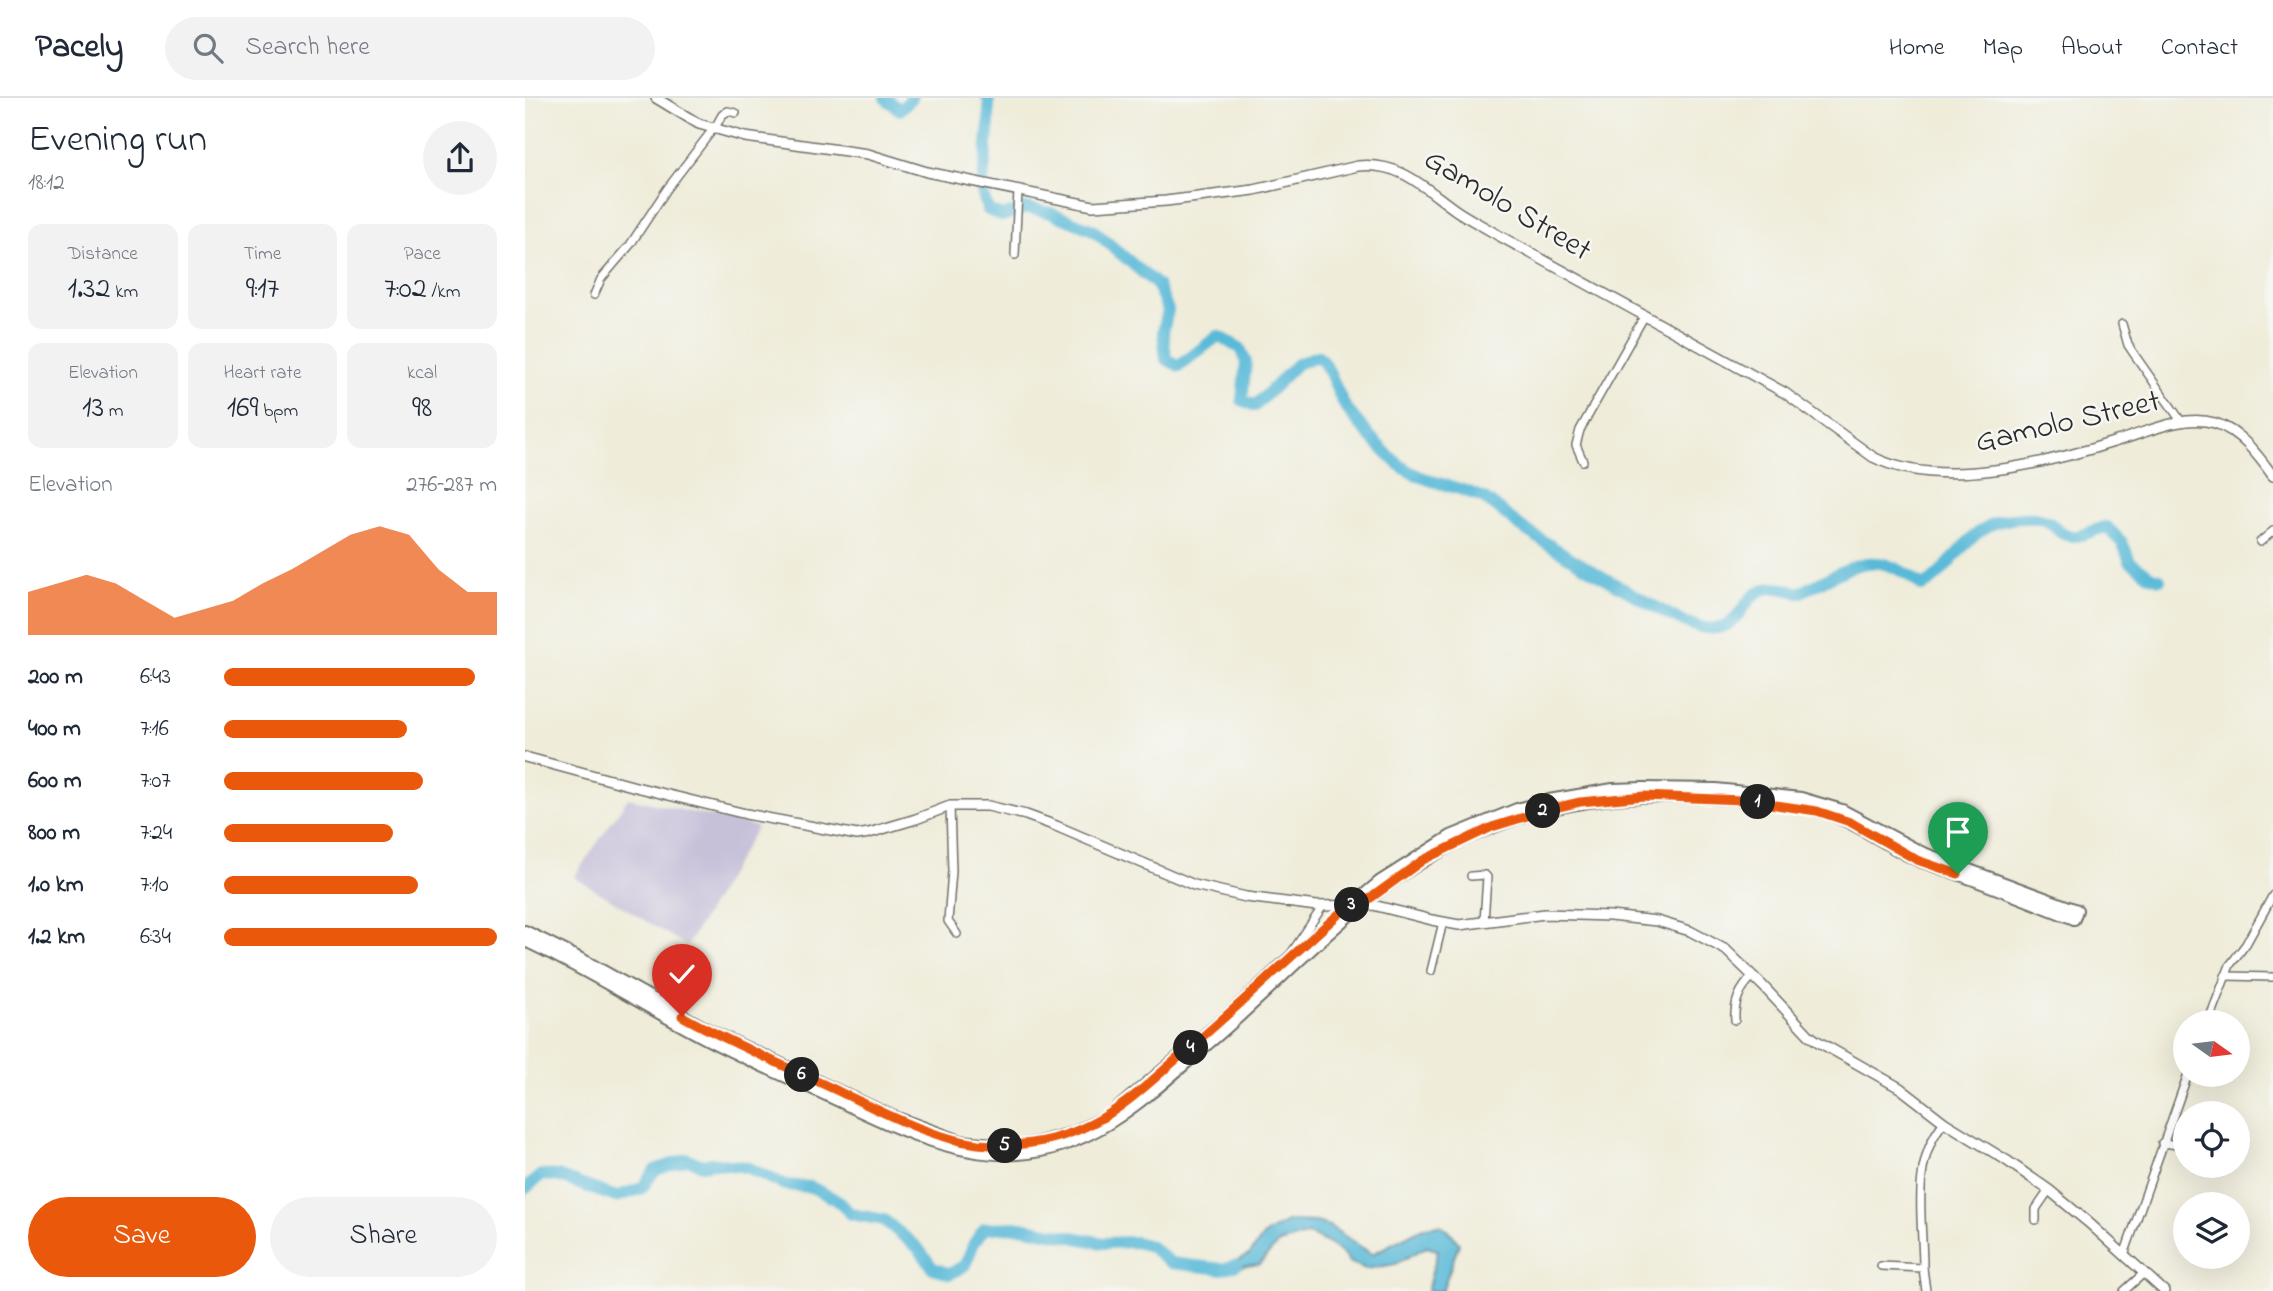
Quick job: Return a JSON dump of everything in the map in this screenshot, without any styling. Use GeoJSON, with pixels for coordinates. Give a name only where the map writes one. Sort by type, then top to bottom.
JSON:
{"type":"FeatureCollection","features":[{"type":"Feature","properties":{"kind":"main road"},"geometry":{"type":"LineString","coordinates":[[525,941],[588,972],[707,1039],[856,1109],[942,1144],[975,1152],[1016,1154],[1056,1147],[1112,1123],[1233,1023],[1291,962],[1298,946],[1355,905],[1378,894],[1423,860],[1492,827],[1580,802],[1644,796],[1692,797],[1779,804],[1830,814],[1850,822],[1917,860],[2076,914]]}},
{"type":"Feature","properties":{"kind":"main road"},"geometry":{"type":"LineString","coordinates":[[525,932],[589,963],[711,1031],[859,1101],[946,1136],[976,1144],[1016,1146],[1054,1139],[1108,1115],[1355,905]]}},
{"type":"Feature","properties":{"kind":"street","name":"Gamolo Street"},"geometry":{"type":"LineString","coordinates":[[656,98],[685,116],[713,128],[765,142],[868,154],[927,173],[1093,206],[1129,205],[1254,190],[1358,166],[1375,165],[1411,177],[1496,234],[1796,399],[1873,457],[1889,465],[1906,469],[1958,472],[1998,469],[2092,449],[2181,421],[2202,421],[2218,424],[2247,443],[2273,475]]}},
{"type":"Feature","properties":{"kind":"street"},"geometry":{"type":"LineString","coordinates":[[594,295],[601,279],[630,244],[724,113],[736,113]]}},
{"type":"Feature","properties":{"kind":"street"},"geometry":{"type":"LineString","coordinates":[[1014,190],[1015,256]]}},
{"type":"Feature","properties":{"kind":"street"},"geometry":{"type":"LineString","coordinates":[[1583,461],[1576,445],[1580,430],[1645,315]]}},
{"type":"Feature","properties":{"kind":"street"},"geometry":{"type":"LineString","coordinates":[[2122,324],[2128,345],[2181,421]]}},
{"type":"Feature","properties":{"kind":"street"},"geometry":{"type":"LineString","coordinates":[[2260,542],[2273,531]]}},
{"type":"Feature","properties":{"kind":"street"},"geometry":{"type":"LineString","coordinates":[[525,757],[636,788],[856,835],[950,806],[988,806],[1025,815],[1209,889],[1246,897],[1323,906],[1355,905]]}},
{"type":"Feature","properties":{"kind":"street"},"geometry":{"type":"LineString","coordinates":[[950,806],[952,871],[949,921],[957,934]]}},
{"type":"Feature","properties":{"kind":"street"},"geometry":{"type":"LineString","coordinates":[[1471,876],[1487,877],[1484,922]]}},
{"type":"Feature","properties":{"kind":"street"},"geometry":{"type":"LineString","coordinates":[[1378,894],[1443,922],[1459,925],[1545,914],[1657,921],[1690,931],[1726,950],[1809,1035],[1900,1087],[1944,1122],[2049,1190],[2164,1291]]}},
{"type":"Feature","properties":{"kind":"street"},"geometry":{"type":"LineString","coordinates":[[2212,1010],[2235,957],[2246,944],[2273,895]]}},
{"type":"Feature","properties":{"kind":"street"},"geometry":{"type":"LineString","coordinates":[[1298,946],[1323,906]]}},
{"type":"Feature","properties":{"kind":"street"},"geometry":{"type":"LineString","coordinates":[[1431,971],[1443,922]]}},
{"type":"Feature","properties":{"kind":"street"},"geometry":{"type":"LineString","coordinates":[[2225,976],[2273,975]]}},
{"type":"Feature","properties":{"kind":"street"},"geometry":{"type":"LineString","coordinates":[[1735,1020],[1738,994],[1753,976]]}},
{"type":"Feature","properties":{"kind":"street"},"geometry":{"type":"LineString","coordinates":[[2124,1255],[2183,1087]]}},
{"type":"Feature","properties":{"kind":"street"},"geometry":{"type":"LineString","coordinates":[[1926,1291],[1921,1201],[1924,1158],[1944,1122]]}},
{"type":"Feature","properties":{"kind":"street"},"geometry":{"type":"LineString","coordinates":[[2162,1143],[2173,1144]]}},
{"type":"Feature","properties":{"kind":"street"},"geometry":{"type":"LineString","coordinates":[[2036,1220],[2036,1209],[2049,1190]]}},
{"type":"Feature","properties":{"kind":"street"},"geometry":{"type":"LineString","coordinates":[[1881,1266],[1923,1268]]}},
{"type":"Feature","properties":{"kind":"street"},"geometry":{"type":"LineString","coordinates":[[2124,1291],[2144,1273]]}},
{"type":"Feature","properties":{"kind":"shaded area"},"geometry":{"type":"Polygon","coordinates":[[[628,798],[757,827],[687,946],[574,877],[628,798]]]}},
{"type":"Feature","properties":{"kind":"water"},"geometry":{"type":"Polygon","coordinates":[[[1289,1221],[1316,1222],[1329,1226],[1372,1254],[1425,1227],[1440,1225],[1452,1234],[1459,1244],[1442,1291],[1427,1291],[1438,1250],[1426,1247],[1395,1264],[1366,1269],[1349,1262],[1336,1249],[1308,1234],[1277,1244],[1260,1264],[1222,1269],[1249,1255],[1264,1235],[1289,1221]]]}},
{"type":"Feature","properties":{"kind":"waterway"},"geometry":{"type":"LineString","coordinates":[[885,98],[900,110],[912,98]]}},
{"type":"Feature","properties":{"kind":"waterway"},"geometry":{"type":"LineString","coordinates":[[987,98],[989,124],[982,192],[988,210],[1002,216],[1027,208],[1051,213],[1093,230],[1157,285],[1168,310],[1163,332],[1166,359],[1179,366],[1218,336],[1240,348],[1246,362],[1242,400],[1255,406],[1297,364],[1317,356],[1326,367],[1350,412],[1382,449],[1406,469],[1428,480],[1464,490],[1486,500],[1550,546],[1681,620],[1706,628],[1721,627],[1732,622],[1746,604],[1764,590],[1778,588],[1799,593],[1861,564],[1888,565],[1922,586],[1939,574],[1964,546],[1984,529],[2001,521],[2022,518],[2043,520],[2071,536],[2107,527],[2122,542],[2130,561],[2150,576],[2160,579]]}},
{"type":"Feature","properties":{"kind":"waterway"},"geometry":{"type":"LineString","coordinates":[[525,1189],[541,1175],[557,1176],[616,1197],[642,1188],[655,1170],[688,1159],[702,1165],[713,1163],[746,1167],[785,1185],[811,1187],[837,1200],[851,1214],[884,1220],[918,1248],[933,1268],[950,1274],[965,1265],[974,1243],[985,1228],[1021,1227],[1103,1243],[1135,1242],[1150,1246],[1171,1263],[1222,1269],[1236,1265]]}},
{"type":"Feature","properties":{"kind":"route"},"geometry":{"type":"LineString","coordinates":[[682,1016],[803,1075],[917,1126],[961,1141],[1016,1146],[1072,1133],[1108,1115],[1227,1016],[1349,905],[1361,905],[1423,860],[1517,818],[1580,802],[1644,796],[1779,804],[1830,814],[1850,822],[1917,860],[1958,874]]}}]}
